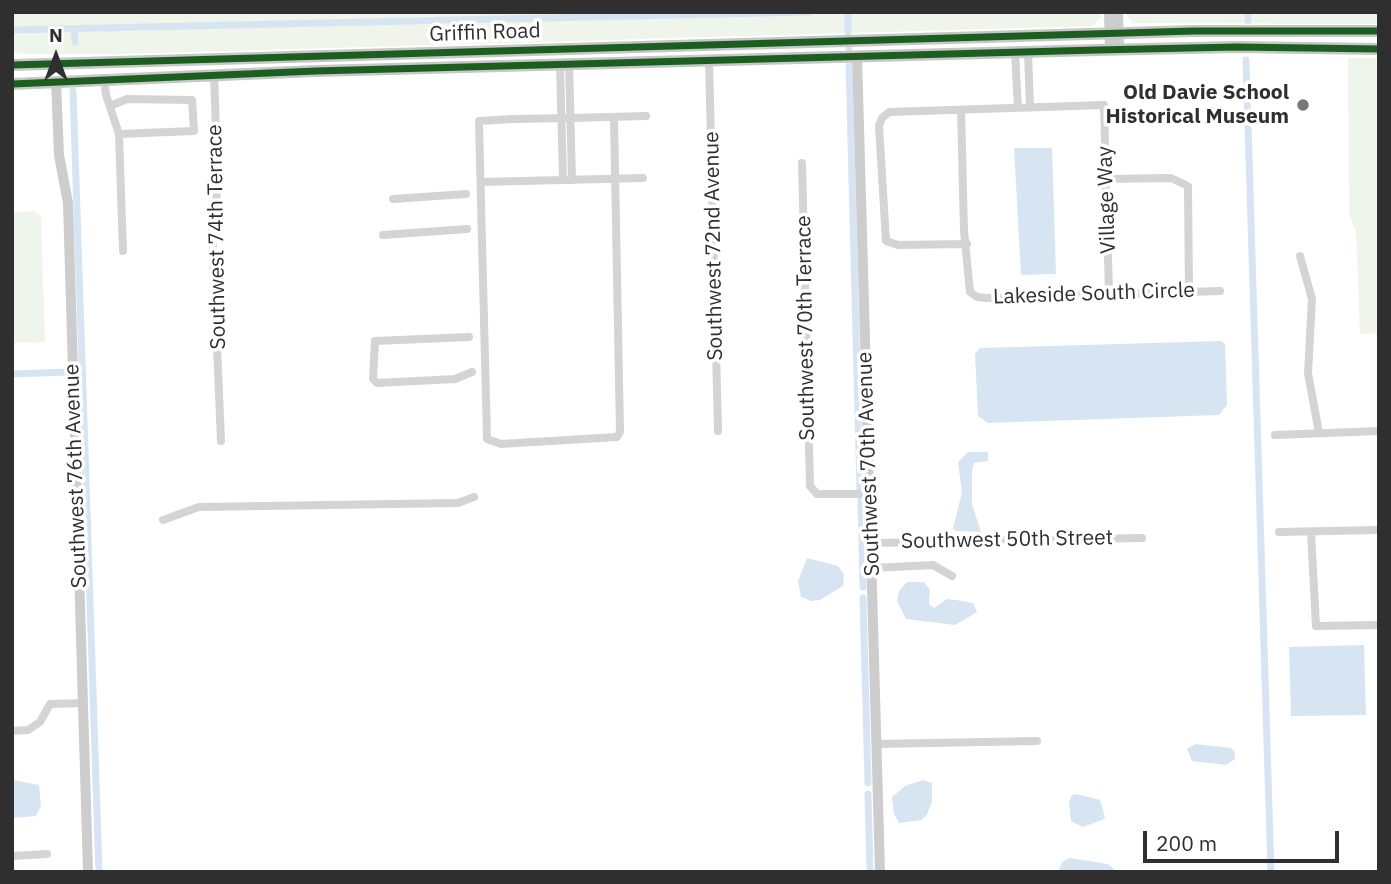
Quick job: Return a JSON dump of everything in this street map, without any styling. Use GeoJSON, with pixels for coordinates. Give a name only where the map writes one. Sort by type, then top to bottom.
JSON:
{"type":"FeatureCollection","features":[{"type":"Feature","properties":{"kind":"main road","name":"Griffin Road"},"geometry":{"type":"LineString","coordinates":[[12,65],[885,40],[1114,22],[1305,30],[1379,30]]}},
{"type":"Feature","properties":{"kind":"main road"},"geometry":{"type":"LineString","coordinates":[[1287,48],[1302,40],[1305,30]]}},
{"type":"Feature","properties":{"kind":"main road"},"geometry":{"type":"LineString","coordinates":[[857,56],[863,48],[885,40]]}},
{"type":"Feature","properties":{"kind":"main road"},"geometry":{"type":"LineString","coordinates":[[832,57],[845,49],[847,41]]}},
{"type":"Feature","properties":{"kind":"main road","name":"Griffin Road"},"geometry":{"type":"LineString","coordinates":[[12,84],[214,74],[1115,49],[1378,47]]}},
{"type":"Feature","properties":{"kind":"main road"},"geometry":{"type":"LineString","coordinates":[[214,74],[219,66],[233,57]]}},
{"type":"Feature","properties":{"kind":"main road"},"geometry":{"type":"LineString","coordinates":[[192,75],[202,66],[205,58]]}},
{"type":"Feature","properties":{"kind":"street"},"geometry":{"type":"LineString","coordinates":[[1114,22],[1115,49]]}},
{"type":"Feature","properties":{"kind":"street"},"geometry":{"type":"LineString","coordinates":[[961,110],[967,244],[898,245],[886,241],[879,126],[889,113],[961,110],[1030,108],[1022,52]]}},
{"type":"Feature","properties":{"kind":"street"},"geometry":{"type":"LineString","coordinates":[[1018,108],[1022,52]]}},
{"type":"Feature","properties":{"kind":"street","name":"Southwest 70th Avenue"},"geometry":{"type":"LineString","coordinates":[[857,56],[880,872]]}},
{"type":"Feature","properties":{"kind":"street","name":"Southwest 72nd Avenue"},"geometry":{"type":"LineString","coordinates":[[709,61],[718,430]]}},
{"type":"Feature","properties":{"kind":"street"},"geometry":{"type":"LineString","coordinates":[[564,64],[568,180]]}},
{"type":"Feature","properties":{"kind":"street","name":"Southwest 74th Terrace"},"geometry":{"type":"LineString","coordinates":[[214,74],[218,185],[212,229],[221,441]]}},
{"type":"Feature","properties":{"kind":"street"},"geometry":{"type":"LineString","coordinates":[[104,79],[119,134],[123,251]]}},
{"type":"Feature","properties":{"kind":"street","name":"Southwest 76th Avenue"},"geometry":{"type":"LineString","coordinates":[[56,82],[59,155],[68,203],[88,872]]}},
{"type":"Feature","properties":{"kind":"street"},"geometry":{"type":"LineString","coordinates":[[110,106],[127,99],[192,100],[194,131],[119,134]]}},
{"type":"Feature","properties":{"kind":"street","name":"Village Way"},"geometry":{"type":"LineString","coordinates":[[1030,108],[1104,105],[1110,294]]}},
{"type":"Feature","properties":{"kind":"street"},"geometry":{"type":"LineString","coordinates":[[614,117],[620,432],[617,437],[501,444],[487,439],[479,121],[646,116]]}},
{"type":"Feature","properties":{"kind":"street","name":"Southwest 70th Terrace"},"geometry":{"type":"LineString","coordinates":[[802,163],[812,492],[870,494]]}},
{"type":"Feature","properties":{"kind":"street"},"geometry":{"type":"LineString","coordinates":[[481,183],[643,178]]}},
{"type":"Feature","properties":{"kind":"street"},"geometry":{"type":"LineString","coordinates":[[1106,179],[1171,178],[1188,186],[1189,292]]}},
{"type":"Feature","properties":{"kind":"street"},"geometry":{"type":"LineString","coordinates":[[393,199],[466,194]]}},
{"type":"Feature","properties":{"kind":"street"},"geometry":{"type":"LineString","coordinates":[[383,235],[467,229]]}},
{"type":"Feature","properties":{"kind":"street","name":"Lakeside South Circle"},"geometry":{"type":"LineString","coordinates":[[967,244],[970,292],[977,297],[1220,291]]}},
{"type":"Feature","properties":{"kind":"street"},"geometry":{"type":"LineString","coordinates":[[1300,257],[1312,299],[1308,373],[1319,433]]}},
{"type":"Feature","properties":{"kind":"street"},"geometry":{"type":"LineString","coordinates":[[469,337],[375,341],[373,379],[377,383],[455,379],[472,372]]}},
{"type":"Feature","properties":{"kind":"street"},"geometry":{"type":"LineString","coordinates":[[1275,435],[1379,431]]}},
{"type":"Feature","properties":{"kind":"street"},"geometry":{"type":"LineString","coordinates":[[163,520],[199,507],[458,503],[474,497]]}},
{"type":"Feature","properties":{"kind":"street"},"geometry":{"type":"LineString","coordinates":[[1279,532],[1379,530]]}},
{"type":"Feature","properties":{"kind":"street"},"geometry":{"type":"LineString","coordinates":[[1311,531],[1316,626],[1379,625]]}},
{"type":"Feature","properties":{"kind":"street","name":"Southwest 50th Street"},"geometry":{"type":"LineString","coordinates":[[872,543],[1142,538]]}},
{"type":"Feature","properties":{"kind":"street"},"geometry":{"type":"LineString","coordinates":[[872,568],[933,565],[952,576]]}},
{"type":"Feature","properties":{"kind":"street"},"geometry":{"type":"LineString","coordinates":[[12,731],[28,730],[40,722],[50,704],[83,703]]}},
{"type":"Feature","properties":{"kind":"street"},"geometry":{"type":"LineString","coordinates":[[877,744],[1037,741]]}},
{"type":"Feature","properties":{"kind":"street"},"geometry":{"type":"LineString","coordinates":[[12,856],[47,854]]}},
{"type":"Feature","properties":{"kind":"shaded area"},"geometry":{"type":"Polygon","coordinates":[[[12,12],[1101,12],[1101,17],[1093,26],[124,54],[23,54],[12,52],[12,12]]]}},
{"type":"Feature","properties":{"kind":"shaded area"},"geometry":{"type":"Polygon","coordinates":[[[1124,12],[1379,12],[1379,24],[1133,23],[1124,12]]]}},
{"type":"Feature","properties":{"kind":"shaded area"},"geometry":{"type":"Polygon","coordinates":[[[1348,58],[1379,58],[1379,333],[1360,334],[1356,231],[1349,214],[1348,58]]]}},
{"type":"Feature","properties":{"kind":"shaded area"},"geometry":{"type":"Polygon","coordinates":[[[34,211],[41,216],[45,342],[12,343],[12,212],[34,211]]]}},
{"type":"Feature","properties":{"kind":"water"},"geometry":{"type":"Polygon","coordinates":[[[1014,148],[1052,148],[1056,274],[1021,275],[1014,148]]]}},
{"type":"Feature","properties":{"kind":"water"},"geometry":{"type":"Polygon","coordinates":[[[1221,341],[1225,344],[1227,405],[1219,415],[988,423],[978,416],[975,354],[980,348],[1221,341]]]}},
{"type":"Feature","properties":{"kind":"water"},"geometry":{"type":"Polygon","coordinates":[[[968,452],[988,452],[988,461],[974,463],[972,471],[972,504],[981,532],[955,531],[953,528],[962,493],[958,462],[968,452]]]}},
{"type":"Feature","properties":{"kind":"water"},"geometry":{"type":"Polygon","coordinates":[[[807,558],[838,566],[844,574],[843,586],[820,600],[811,601],[801,597],[798,581],[807,558]]]}},
{"type":"Feature","properties":{"kind":"water"},"geometry":{"type":"Polygon","coordinates":[[[907,582],[924,582],[930,590],[929,604],[934,608],[947,599],[973,603],[977,612],[955,625],[906,619],[897,601],[899,591],[907,582]]]}},
{"type":"Feature","properties":{"kind":"water"},"geometry":{"type":"Polygon","coordinates":[[[1364,645],[1366,715],[1291,716],[1289,647],[1364,645]]]}},
{"type":"Feature","properties":{"kind":"water"},"geometry":{"type":"Polygon","coordinates":[[[1195,744],[1231,748],[1235,759],[1226,765],[1192,761],[1187,749],[1195,744]]]}},
{"type":"Feature","properties":{"kind":"water"},"geometry":{"type":"Polygon","coordinates":[[[12,780],[39,785],[41,806],[36,816],[12,818],[12,780]]]}},
{"type":"Feature","properties":{"kind":"water"},"geometry":{"type":"Polygon","coordinates":[[[923,780],[932,783],[932,801],[927,815],[921,820],[899,823],[894,814],[892,797],[905,786],[923,780]]]}},
{"type":"Feature","properties":{"kind":"water"},"geometry":{"type":"Polygon","coordinates":[[[1072,795],[1100,800],[1105,817],[1083,827],[1071,821],[1069,802],[1072,795]]]}},
{"type":"Feature","properties":{"kind":"water"},"geometry":{"type":"Polygon","coordinates":[[[1070,858],[1108,864],[1117,872],[1058,872],[1062,862],[1070,858]]]}},
{"type":"Feature","properties":{"kind":"waterway"},"geometry":{"type":"LineString","coordinates":[[12,30],[809,12]]}},
{"type":"Feature","properties":{"kind":"waterway"},"geometry":{"type":"LineString","coordinates":[[848,12],[848,33]]}},
{"type":"Feature","properties":{"kind":"waterway"},"geometry":{"type":"LineString","coordinates":[[1248,12],[1248,21]]}},
{"type":"Feature","properties":{"kind":"waterway"},"geometry":{"type":"LineString","coordinates":[[74,29],[75,42]]}},
{"type":"Feature","properties":{"kind":"waterway"},"geometry":{"type":"LineString","coordinates":[[1246,60],[1271,872]]}},
{"type":"Feature","properties":{"kind":"waterway"},"geometry":{"type":"LineString","coordinates":[[849,66],[860,489]]}},
{"type":"Feature","properties":{"kind":"waterway"},"geometry":{"type":"LineString","coordinates":[[73,91],[99,872]]}},
{"type":"Feature","properties":{"kind":"waterway"},"geometry":{"type":"LineString","coordinates":[[12,374],[69,372]]}},
{"type":"Feature","properties":{"kind":"waterway"},"geometry":{"type":"LineString","coordinates":[[861,499],[863,587]]}},
{"type":"Feature","properties":{"kind":"waterway"},"geometry":{"type":"LineString","coordinates":[[863,598],[868,783]]}},
{"type":"Feature","properties":{"kind":"waterway"},"geometry":{"type":"LineString","coordinates":[[868,794],[870,872]]}},
{"type":"Feature","properties":{"kind":"cycle path"},"geometry":{"type":"LineString","coordinates":[[12,65],[1194,31],[1379,31]]}},
{"type":"Feature","properties":{"kind":"cycle path"},"geometry":{"type":"LineString","coordinates":[[12,84],[316,71],[1097,50],[1236,47],[1379,49]]}},
{"type":"Feature","properties":{"kind":"place","name":"Old Davie School Historical Museum"},"geometry":{"type":"Point","coordinates":[1303,105]}}]}
